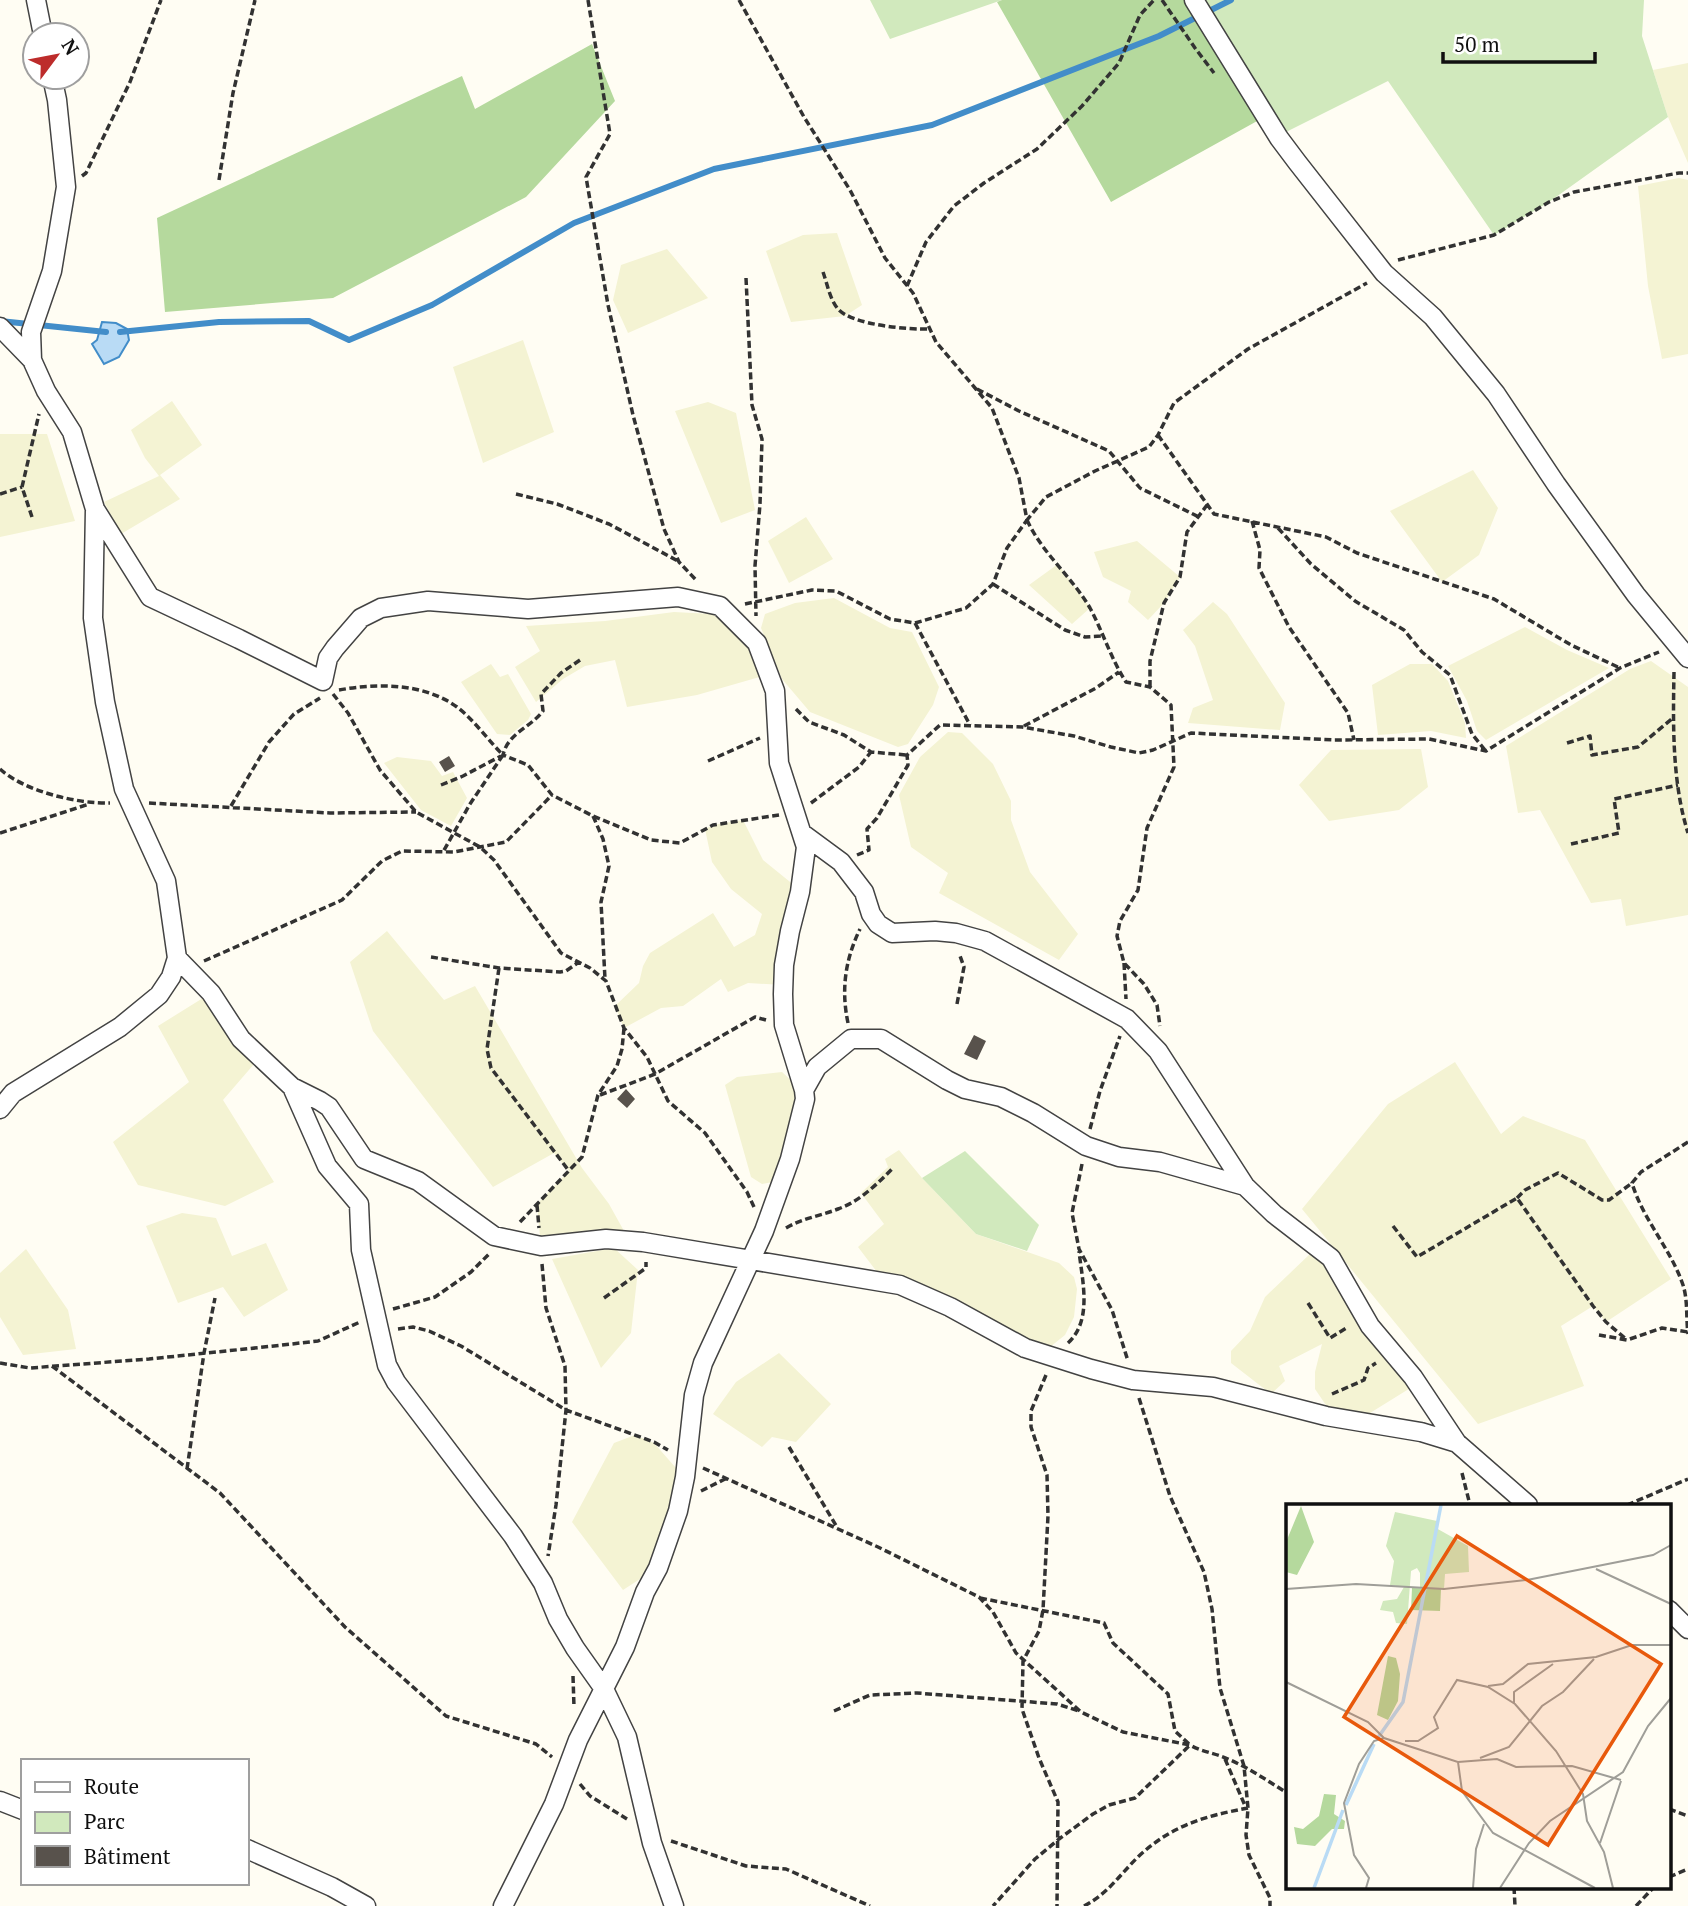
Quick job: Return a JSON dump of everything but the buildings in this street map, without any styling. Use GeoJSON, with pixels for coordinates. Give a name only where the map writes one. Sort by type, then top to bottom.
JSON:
{"type":"FeatureCollection","features":[{"type":"Feature","properties":{"kind":"street"},"geometry":{"type":"LineString","coordinates":[[36,0],[40,21]]}},
{"type":"Feature","properties":{"kind":"street"},"geometry":{"type":"LineString","coordinates":[[1194,0],[1279,138],[1381,269],[1433,317],[1496,394],[1556,484],[1636,595],[1686,657]]}},
{"type":"Feature","properties":{"kind":"street"},"geometry":{"type":"LineString","coordinates":[[32,360],[31,332],[52,271],[66,187],[55,91]]}},
{"type":"Feature","properties":{"kind":"street"},"geometry":{"type":"LineString","coordinates":[[0,327],[32,360],[46,391],[72,432],[95,509],[150,597],[240,639],[327,686],[328,658],[361,618],[381,608],[428,601],[528,609],[678,597],[720,606],[757,643],[775,691],[779,762],[806,847],[804,871],[784,965],[784,1025],[805,1099],[771,1232],[751,1259],[703,1363],[694,1395],[685,1477],[678,1511],[658,1567],[645,1592],[625,1647],[578,1741],[554,1804],[503,1906]]}},
{"type":"Feature","properties":{"kind":"street"},"geometry":{"type":"LineString","coordinates":[[95,509],[93,618],[105,702],[124,789],[166,881],[182,963],[211,993],[241,1039],[292,1087],[329,1107],[363,1159],[418,1181],[494,1236],[541,1246],[606,1239],[643,1242],[900,1285],[950,1307],[1025,1348],[1133,1380],[1213,1387],[1326,1416],[1421,1432],[1457,1443]]}},
{"type":"Feature","properties":{"kind":"street"},"geometry":{"type":"LineString","coordinates":[[803,834],[841,862],[863,892],[878,924],[892,933],[956,933],[985,941],[1127,1019],[1158,1051],[1245,1186],[1274,1214],[1331,1258],[1365,1316],[1413,1377],[1457,1443],[1527,1504]]}},
{"type":"Feature","properties":{"kind":"street"},"geometry":{"type":"LineString","coordinates":[[0,1109],[13,1093],[120,1027],[159,995],[182,963]]}},
{"type":"Feature","properties":{"kind":"street"},"geometry":{"type":"LineString","coordinates":[[804,1090],[817,1067],[852,1039],[881,1039],[947,1080],[965,1089],[1001,1097],[1033,1113],[1086,1146],[1119,1157],[1160,1162],[1245,1186]]}},
{"type":"Feature","properties":{"kind":"street"},"geometry":{"type":"LineString","coordinates":[[292,1087],[327,1166],[359,1203],[361,1250],[387,1365],[396,1382],[513,1535],[543,1583],[558,1619],[575,1648],[604,1689],[627,1737],[650,1834],[674,1906]]}},
{"type":"Feature","properties":{"kind":"street"},"geometry":{"type":"LineString","coordinates":[[1670,1611],[1688,1629]]}},
{"type":"Feature","properties":{"kind":"street"},"geometry":{"type":"LineString","coordinates":[[0,1801],[21,1809]]}},
{"type":"Feature","properties":{"kind":"street"},"geometry":{"type":"LineString","coordinates":[[248,1849],[366,1906]]}},
{"type":"Feature","properties":{"kind":"path"},"geometry":{"type":"LineString","coordinates":[[66,187],[86,173],[130,82],[161,0]]}},
{"type":"Feature","properties":{"kind":"path"},"geometry":{"type":"LineString","coordinates":[[219,180],[233,93],[255,0]]}},
{"type":"Feature","properties":{"kind":"path"},"geometry":{"type":"LineString","coordinates":[[588,0],[610,134],[586,177],[608,305],[632,415],[664,529],[679,562]]}},
{"type":"Feature","properties":{"kind":"path"},"geometry":{"type":"LineString","coordinates":[[739,0],[804,117],[850,190],[885,258],[913,293],[936,342],[992,408],[1019,478],[1027,520],[1033,534],[1073,582],[1090,608],[1126,682],[1150,687],[1171,705],[1175,741],[1174,766],[1147,828],[1138,890],[1120,921],[1117,936],[1124,963],[1127,1019],[1100,1091],[1072,1213],[1085,1306],[1076,1336],[1054,1357],[1031,1411],[1031,1427],[1047,1475],[1048,1517],[1043,1610],[1039,1631],[1023,1661],[1022,1709],[1058,1802],[1057,1906]]}},
{"type":"Feature","properties":{"kind":"path"},"geometry":{"type":"LineString","coordinates":[[907,286],[926,242],[954,206],[1037,149],[1082,106],[1119,64],[1140,15],[1154,0]]}},
{"type":"Feature","properties":{"kind":"path"},"geometry":{"type":"LineString","coordinates":[[516,494],[557,504],[609,524],[679,562],[720,606],[755,603],[812,590],[836,591],[890,620],[915,623],[966,608],[993,584],[1007,548],[1046,497],[1149,447],[1174,403],[1248,349],[1381,269],[1494,234],[1549,202],[1574,192],[1688,173]]}},
{"type":"Feature","properties":{"kind":"path"},"geometry":{"type":"LineString","coordinates":[[823,272],[835,307],[845,316],[902,330],[930,330]]}},
{"type":"Feature","properties":{"kind":"path"},"geometry":{"type":"LineString","coordinates":[[746,278],[752,405],[762,439],[755,603],[757,643]]}},
{"type":"Feature","properties":{"kind":"path"},"geometry":{"type":"LineString","coordinates":[[975,388],[1109,451],[1140,488],[1199,517]]}},
{"type":"Feature","properties":{"kind":"path"},"geometry":{"type":"LineString","coordinates":[[32,517],[22,487],[29,450],[46,391]]}},
{"type":"Feature","properties":{"kind":"path"},"geometry":{"type":"LineString","coordinates":[[1158,435],[1214,514],[1326,537],[1368,556],[1494,599],[1571,645],[1620,668]]}},
{"type":"Feature","properties":{"kind":"path"},"geometry":{"type":"LineString","coordinates":[[0,494],[22,487]]}},
{"type":"Feature","properties":{"kind":"path"},"geometry":{"type":"LineString","coordinates":[[1150,687],[1150,661],[1164,603],[1180,577],[1186,532],[1208,505]]}},
{"type":"Feature","properties":{"kind":"path"},"geometry":{"type":"LineString","coordinates":[[1252,520],[1260,550],[1259,568],[1289,627],[1348,713],[1354,740]]}},
{"type":"Feature","properties":{"kind":"path"},"geometry":{"type":"LineString","coordinates":[[1277,526],[1311,564],[1355,600],[1404,630],[1422,652],[1450,674],[1472,734],[1486,751]]}},
{"type":"Feature","properties":{"kind":"path"},"geometry":{"type":"LineString","coordinates":[[993,584],[1065,630],[1085,638],[1103,636]]}},
{"type":"Feature","properties":{"kind":"path"},"geometry":{"type":"LineString","coordinates":[[915,623],[970,725]]}},
{"type":"Feature","properties":{"kind":"path"},"geometry":{"type":"LineString","coordinates":[[775,691],[809,722],[844,735],[871,752],[907,755],[940,725],[1022,727],[1074,736],[1139,753],[1153,750],[1191,733],[1354,740],[1429,739],[1486,751],[1620,668],[1655,653],[1665,652],[1686,657],[1674,671],[1674,718],[1679,805],[1688,833]]}},
{"type":"Feature","properties":{"kind":"path"},"geometry":{"type":"LineString","coordinates":[[443,852],[503,755],[505,745],[535,721],[543,711],[541,694],[561,673],[580,660]]}},
{"type":"Feature","properties":{"kind":"path"},"geometry":{"type":"LineString","coordinates":[[1022,727],[1096,688],[1119,672]]}},
{"type":"Feature","properties":{"kind":"path"},"geometry":{"type":"LineString","coordinates":[[327,686],[348,713],[380,769],[416,812],[480,847],[494,860],[561,953],[606,981]]}},
{"type":"Feature","properties":{"kind":"path"},"geometry":{"type":"LineString","coordinates":[[231,806],[269,742],[294,714],[327,686],[395,687],[434,693],[458,708],[503,755],[528,765],[552,795],[593,816],[651,840],[667,843],[680,843],[713,825],[757,817],[796,814],[859,767],[871,752]]}},
{"type":"Feature","properties":{"kind":"path"},"geometry":{"type":"LineString","coordinates":[[1567,743],[1590,736],[1592,755],[1638,747],[1674,718]]}},
{"type":"Feature","properties":{"kind":"path"},"geometry":{"type":"LineString","coordinates":[[708,761],[778,730]]}},
{"type":"Feature","properties":{"kind":"path"},"geometry":{"type":"LineString","coordinates":[[441,785],[503,755]]}},
{"type":"Feature","properties":{"kind":"path"},"geometry":{"type":"LineString","coordinates":[[841,862],[869,850],[867,829],[877,818],[908,765],[907,755]]}},
{"type":"Feature","properties":{"kind":"path"},"geometry":{"type":"LineString","coordinates":[[0,769],[50,795],[91,804]]}},
{"type":"Feature","properties":{"kind":"path"},"geometry":{"type":"LineString","coordinates":[[1571,844],[1619,833],[1614,799],[1678,785]]}},
{"type":"Feature","properties":{"kind":"path"},"geometry":{"type":"LineString","coordinates":[[182,963],[342,900],[382,861],[402,851],[443,852],[506,842],[552,795]]}},
{"type":"Feature","properties":{"kind":"path"},"geometry":{"type":"LineString","coordinates":[[0,833],[91,804],[130,802],[330,813],[416,812]]}},
{"type":"Feature","properties":{"kind":"path"},"geometry":{"type":"LineString","coordinates":[[593,816],[603,839],[609,866],[601,902],[606,981],[624,1028],[647,1057],[668,1101],[705,1133],[747,1192],[771,1232],[849,1204],[867,1193],[892,1169]]}},
{"type":"Feature","properties":{"kind":"path"},"geometry":{"type":"LineString","coordinates":[[852,1039],[846,1014],[844,975],[850,948],[870,909]]}},
{"type":"Feature","properties":{"kind":"path"},"geometry":{"type":"LineString","coordinates":[[956,933],[957,948],[964,967],[957,1004]]}},
{"type":"Feature","properties":{"kind":"path"},"geometry":{"type":"LineString","coordinates":[[430,957],[499,968],[560,972],[579,962]]}},
{"type":"Feature","properties":{"kind":"path"},"geometry":{"type":"LineString","coordinates":[[1124,963],[1144,984],[1157,1005],[1160,1019],[1158,1051]]}},
{"type":"Feature","properties":{"kind":"path"},"geometry":{"type":"LineString","coordinates":[[499,968],[487,1049],[491,1068],[569,1171]]}},
{"type":"Feature","properties":{"kind":"path"},"geometry":{"type":"LineString","coordinates":[[598,1096],[655,1074],[755,1017],[784,1025]]}},
{"type":"Feature","properties":{"kind":"path"},"geometry":{"type":"LineString","coordinates":[[1393,1226],[1417,1257],[1517,1198],[1525,1190],[1558,1173],[1602,1200],[1609,1200],[1632,1183],[1641,1172],[1688,1142]]}},
{"type":"Feature","properties":{"kind":"path"},"geometry":{"type":"LineString","coordinates":[[1599,1335],[1627,1340],[1662,1328],[1688,1333],[1685,1288],[1670,1256],[1638,1204],[1632,1183]]}},
{"type":"Feature","properties":{"kind":"path"},"geometry":{"type":"LineString","coordinates":[[1517,1198],[1593,1306],[1606,1322],[1627,1340]]}},
{"type":"Feature","properties":{"kind":"path"},"geometry":{"type":"LineString","coordinates":[[537,1204],[546,1308],[565,1366],[566,1410],[556,1506],[543,1583]]}},
{"type":"Feature","properties":{"kind":"path"},"geometry":{"type":"LineString","coordinates":[[604,1298],[646,1268],[643,1242]]}},
{"type":"Feature","properties":{"kind":"path"},"geometry":{"type":"LineString","coordinates":[[1079,1249],[1112,1310],[1170,1496],[1204,1572],[1212,1609],[1220,1688],[1244,1766],[1249,1855],[1270,1898],[1270,1906]]}},
{"type":"Feature","properties":{"kind":"path"},"geometry":{"type":"LineString","coordinates":[[187,1469],[215,1298]]}},
{"type":"Feature","properties":{"kind":"path"},"geometry":{"type":"LineString","coordinates":[[1308,1303],[1330,1338],[1365,1316]]}},
{"type":"Feature","properties":{"kind":"path"},"geometry":{"type":"LineString","coordinates":[[379,1333],[413,1326],[429,1331],[461,1346],[566,1410],[654,1442],[686,1460],[979,1597],[1104,1623],[1113,1643],[1168,1693],[1175,1731],[1190,1745],[1244,1766],[1286,1792]]}},
{"type":"Feature","properties":{"kind":"path"},"geometry":{"type":"LineString","coordinates":[[1332,1394],[1364,1380],[1368,1368],[1393,1353]]}},
{"type":"Feature","properties":{"kind":"path"},"geometry":{"type":"LineString","coordinates":[[52,1366],[220,1493],[345,1627],[446,1716],[536,1744],[567,1770],[590,1796],[650,1834],[746,1866],[786,1869],[870,1906]]}},
{"type":"Feature","properties":{"kind":"path"},"geometry":{"type":"LineString","coordinates":[[789,1447],[838,1529]]}},
{"type":"Feature","properties":{"kind":"path"},"geometry":{"type":"LineString","coordinates":[[1629,1504],[1688,1479]]}},
{"type":"Feature","properties":{"kind":"path"},"geometry":{"type":"LineString","coordinates":[[979,1597],[993,1612],[1023,1661],[1081,1712]]}},
{"type":"Feature","properties":{"kind":"path"},"geometry":{"type":"LineString","coordinates":[[575,1648],[572,1694],[578,1741]]}},
{"type":"Feature","properties":{"kind":"path"},"geometry":{"type":"LineString","coordinates":[[834,1711],[870,1695],[917,1693],[1058,1704],[1123,1732],[1190,1745]]}},
{"type":"Feature","properties":{"kind":"path"},"geometry":{"type":"LineString","coordinates":[[993,1906],[1035,1859],[1059,1839],[1109,1805],[1135,1798],[1190,1745]]}},
{"type":"Feature","properties":{"kind":"path"},"geometry":{"type":"LineString","coordinates":[[1224,1757],[1247,1808]]}},
{"type":"Feature","properties":{"kind":"path"},"geometry":{"type":"LineString","coordinates":[[1084,1906],[1100,1898],[1141,1854],[1174,1829],[1209,1815],[1247,1808]]}},
{"type":"Feature","properties":{"kind":"path"},"geometry":{"type":"LineString","coordinates":[[1670,1809],[1688,1816]]}},
{"type":"Feature","properties":{"kind":"path"},"geometry":{"type":"LineString","coordinates":[[1670,1876],[1687,1867]]}},
{"type":"Feature","properties":{"kind":"path"},"geometry":{"type":"LineString","coordinates":[[1514,1888],[1516,1906]]}},
{"type":"Feature","properties":{"kind":"path"},"geometry":{"type":"LineString","coordinates":[[1636,1906],[1653,1888]]}},
{"type":"Feature","properties":{"kind":"green space"},"geometry":{"type":"Polygon","coordinates":[[[870,0],[1002,0],[890,39],[870,0]]]}},
{"type":"Feature","properties":{"kind":"green space"},"geometry":{"type":"Polygon","coordinates":[[[1197,0],[1268,115],[1111,202],[997,2],[1197,0]]]}},
{"type":"Feature","properties":{"kind":"green space"},"geometry":{"type":"Polygon","coordinates":[[[1198,0],[1644,0],[1642,36],[1668,117],[1549,202],[1494,235],[1388,81],[1280,135],[1198,0]]]}},
{"type":"Feature","properties":{"kind":"green space"},"geometry":{"type":"Polygon","coordinates":[[[592,44],[615,101],[526,197],[333,298],[165,312],[157,218],[462,76],[475,109],[592,44]]]}},
{"type":"Feature","properties":{"kind":"green space"},"geometry":{"type":"Polygon","coordinates":[[[1688,63],[1688,163],[1668,117],[1653,70],[1688,63]]]}},
{"type":"Feature","properties":{"kind":"green space"},"geometry":{"type":"Polygon","coordinates":[[[1679,178],[1688,180],[1688,354],[1662,359],[1648,286],[1638,186],[1679,178]]]}},
{"type":"Feature","properties":{"kind":"green space"},"geometry":{"type":"Polygon","coordinates":[[[837,233],[862,305],[845,316],[791,322],[766,251],[803,235],[837,233]]]}},
{"type":"Feature","properties":{"kind":"green space"},"geometry":{"type":"Polygon","coordinates":[[[667,249],[708,298],[628,333],[613,300],[621,265],[667,249]]]}},
{"type":"Feature","properties":{"kind":"green space"},"geometry":{"type":"Polygon","coordinates":[[[523,340],[554,432],[483,463],[453,367],[523,340]]]}},
{"type":"Feature","properties":{"kind":"green space"},"geometry":{"type":"Polygon","coordinates":[[[172,401],[202,445],[160,475],[180,499],[121,534],[104,502],[159,476],[145,458],[131,430],[172,401]]]}},
{"type":"Feature","properties":{"kind":"green space"},"geometry":{"type":"Polygon","coordinates":[[[708,402],[736,413],[755,510],[721,523],[675,411],[708,402]]]}},
{"type":"Feature","properties":{"kind":"green space"},"geometry":{"type":"Polygon","coordinates":[[[0,434],[47,434],[75,521],[0,537],[0,434]]]}},
{"type":"Feature","properties":{"kind":"green space"},"geometry":{"type":"Polygon","coordinates":[[[1473,470],[1498,508],[1479,555],[1442,582],[1390,511],[1473,470]]]}},
{"type":"Feature","properties":{"kind":"green space"},"geometry":{"type":"Polygon","coordinates":[[[806,517],[833,559],[789,583],[768,541],[806,517]]]}},
{"type":"Feature","properties":{"kind":"green space"},"geometry":{"type":"Polygon","coordinates":[[[1137,541],[1180,577],[1164,603],[1148,620],[1128,602],[1131,591],[1103,577],[1094,552],[1137,541]]]}},
{"type":"Feature","properties":{"kind":"green space"},"geometry":{"type":"Polygon","coordinates":[[[1058,564],[1090,608],[1072,624],[1029,585],[1058,564]]]}},
{"type":"Feature","properties":{"kind":"green space"},"geometry":{"type":"Polygon","coordinates":[[[834,598],[890,628],[912,632],[939,687],[933,705],[908,744],[898,747],[810,712],[782,679],[761,628],[765,614],[795,603],[834,598]]]}},
{"type":"Feature","properties":{"kind":"green space"},"geometry":{"type":"Polygon","coordinates":[[[1213,602],[1227,614],[1285,703],[1280,730],[1188,723],[1193,708],[1213,700],[1195,646],[1183,630],[1213,602]]]}},
{"type":"Feature","properties":{"kind":"green space"},"geometry":{"type":"Polygon","coordinates":[[[674,612],[712,614],[751,642],[763,676],[697,695],[627,707],[615,660],[585,666],[563,679],[536,702],[515,667],[540,651],[526,626],[605,621],[674,612]]]}},
{"type":"Feature","properties":{"kind":"green space"},"geometry":{"type":"Polygon","coordinates":[[[1525,627],[1567,650],[1609,668],[1486,740],[1477,731],[1467,701],[1448,666],[1525,627]]]}},
{"type":"Feature","properties":{"kind":"green space"},"geometry":{"type":"Polygon","coordinates":[[[1651,661],[1688,687],[1688,915],[1626,926],[1621,899],[1591,903],[1540,810],[1518,813],[1506,746],[1630,669],[1651,661]]]}},
{"type":"Feature","properties":{"kind":"green space"},"geometry":{"type":"Polygon","coordinates":[[[491,664],[500,677],[508,674],[531,714],[528,720],[510,735],[497,734],[461,682],[491,664]]]}},
{"type":"Feature","properties":{"kind":"green space"},"geometry":{"type":"Polygon","coordinates":[[[1410,664],[1432,664],[1448,681],[1465,723],[1466,738],[1431,731],[1378,735],[1372,685],[1410,664]]]}},
{"type":"Feature","properties":{"kind":"green space"},"geometry":{"type":"Polygon","coordinates":[[[948,732],[962,733],[993,764],[1011,801],[1011,820],[1030,872],[1078,934],[1059,960],[939,893],[948,873],[911,847],[899,795],[920,757],[948,732]]]}},
{"type":"Feature","properties":{"kind":"green space"},"geometry":{"type":"Polygon","coordinates":[[[1421,749],[1428,787],[1399,810],[1329,821],[1299,785],[1331,750],[1421,749]]]}},
{"type":"Feature","properties":{"kind":"green space"},"geometry":{"type":"Polygon","coordinates":[[[397,757],[431,761],[442,776],[453,772],[467,798],[451,826],[421,810],[384,763],[397,757]]]}},
{"type":"Feature","properties":{"kind":"green space"},"geometry":{"type":"Polygon","coordinates":[[[743,820],[763,860],[800,890],[783,985],[748,983],[728,992],[721,979],[683,1006],[661,1008],[624,1028],[615,1006],[639,983],[650,953],[713,913],[734,947],[755,935],[762,914],[731,889],[712,862],[705,829],[743,820]]]}},
{"type":"Feature","properties":{"kind":"green space"},"geometry":{"type":"Polygon","coordinates":[[[387,931],[444,1000],[475,986],[582,1168],[609,1204],[624,1231],[540,1237],[537,1204],[569,1171],[554,1153],[493,1187],[373,1031],[350,962],[387,931]]]}},
{"type":"Feature","properties":{"kind":"green space"},"geometry":{"type":"Polygon","coordinates":[[[211,993],[260,1057],[223,1100],[274,1182],[225,1206],[138,1185],[113,1142],[189,1082],[158,1026],[211,993]]]}},
{"type":"Feature","properties":{"kind":"green space"},"geometry":{"type":"Polygon","coordinates":[[[1455,1062],[1501,1134],[1523,1116],[1585,1140],[1671,1279],[1606,1322],[1593,1306],[1561,1326],[1584,1386],[1478,1424],[1302,1209],[1388,1104],[1455,1062]]]}},
{"type":"Feature","properties":{"kind":"green space"},"geometry":{"type":"Polygon","coordinates":[[[782,1072],[796,1085],[800,1100],[778,1181],[762,1184],[751,1177],[725,1085],[737,1077],[782,1072]]]}},
{"type":"Feature","properties":{"kind":"green space"},"geometry":{"type":"Polygon","coordinates":[[[899,1150],[976,1234],[1059,1263],[1074,1277],[1077,1289],[1074,1317],[1065,1335],[1050,1347],[1044,1348],[877,1272],[858,1247],[884,1224],[861,1193],[888,1167],[885,1159],[899,1150]]]}},
{"type":"Feature","properties":{"kind":"green space"},"geometry":{"type":"Polygon","coordinates":[[[965,1151],[1039,1225],[1027,1251],[976,1234],[922,1178],[965,1151]]]}},
{"type":"Feature","properties":{"kind":"green space"},"geometry":{"type":"Polygon","coordinates":[[[182,1213],[216,1218],[232,1256],[266,1243],[288,1290],[244,1317],[223,1287],[178,1303],[146,1226],[182,1213]]]}},
{"type":"Feature","properties":{"kind":"green space"},"geometry":{"type":"Polygon","coordinates":[[[614,1248],[638,1270],[631,1333],[601,1368],[552,1259],[614,1248]]]}},
{"type":"Feature","properties":{"kind":"green space"},"geometry":{"type":"Polygon","coordinates":[[[26,1249],[68,1310],[76,1349],[23,1355],[0,1317],[0,1273],[26,1249]]]}},
{"type":"Feature","properties":{"kind":"green space"},"geometry":{"type":"Polygon","coordinates":[[[1311,1253],[1333,1270],[1412,1387],[1362,1418],[1332,1414],[1315,1389],[1315,1372],[1322,1344],[1279,1366],[1285,1381],[1271,1394],[1231,1363],[1231,1351],[1250,1331],[1265,1297],[1311,1253]]]}},
{"type":"Feature","properties":{"kind":"green space"},"geometry":{"type":"Polygon","coordinates":[[[779,1353],[831,1404],[796,1442],[772,1437],[762,1447],[713,1414],[736,1382],[779,1353]]]}},
{"type":"Feature","properties":{"kind":"green space"},"geometry":{"type":"Polygon","coordinates":[[[635,1435],[654,1443],[683,1476],[657,1568],[623,1590],[572,1522],[614,1443],[635,1435]]]}},
{"type":"Feature","properties":{"kind":"water"},"geometry":{"type":"Polygon","coordinates":[[[102,322],[116,323],[127,329],[129,340],[119,357],[104,364],[92,344],[97,340],[102,322]]]}},
{"type":"Feature","properties":{"kind":"waterway"},"geometry":{"type":"LineString","coordinates":[[120,332],[219,322],[309,321],[349,340],[432,305],[574,223],[714,169],[932,125],[1159,36],[1231,0]]}},
{"type":"Feature","properties":{"kind":"waterway"},"geometry":{"type":"LineString","coordinates":[[0,321],[106,332]]}}]}
